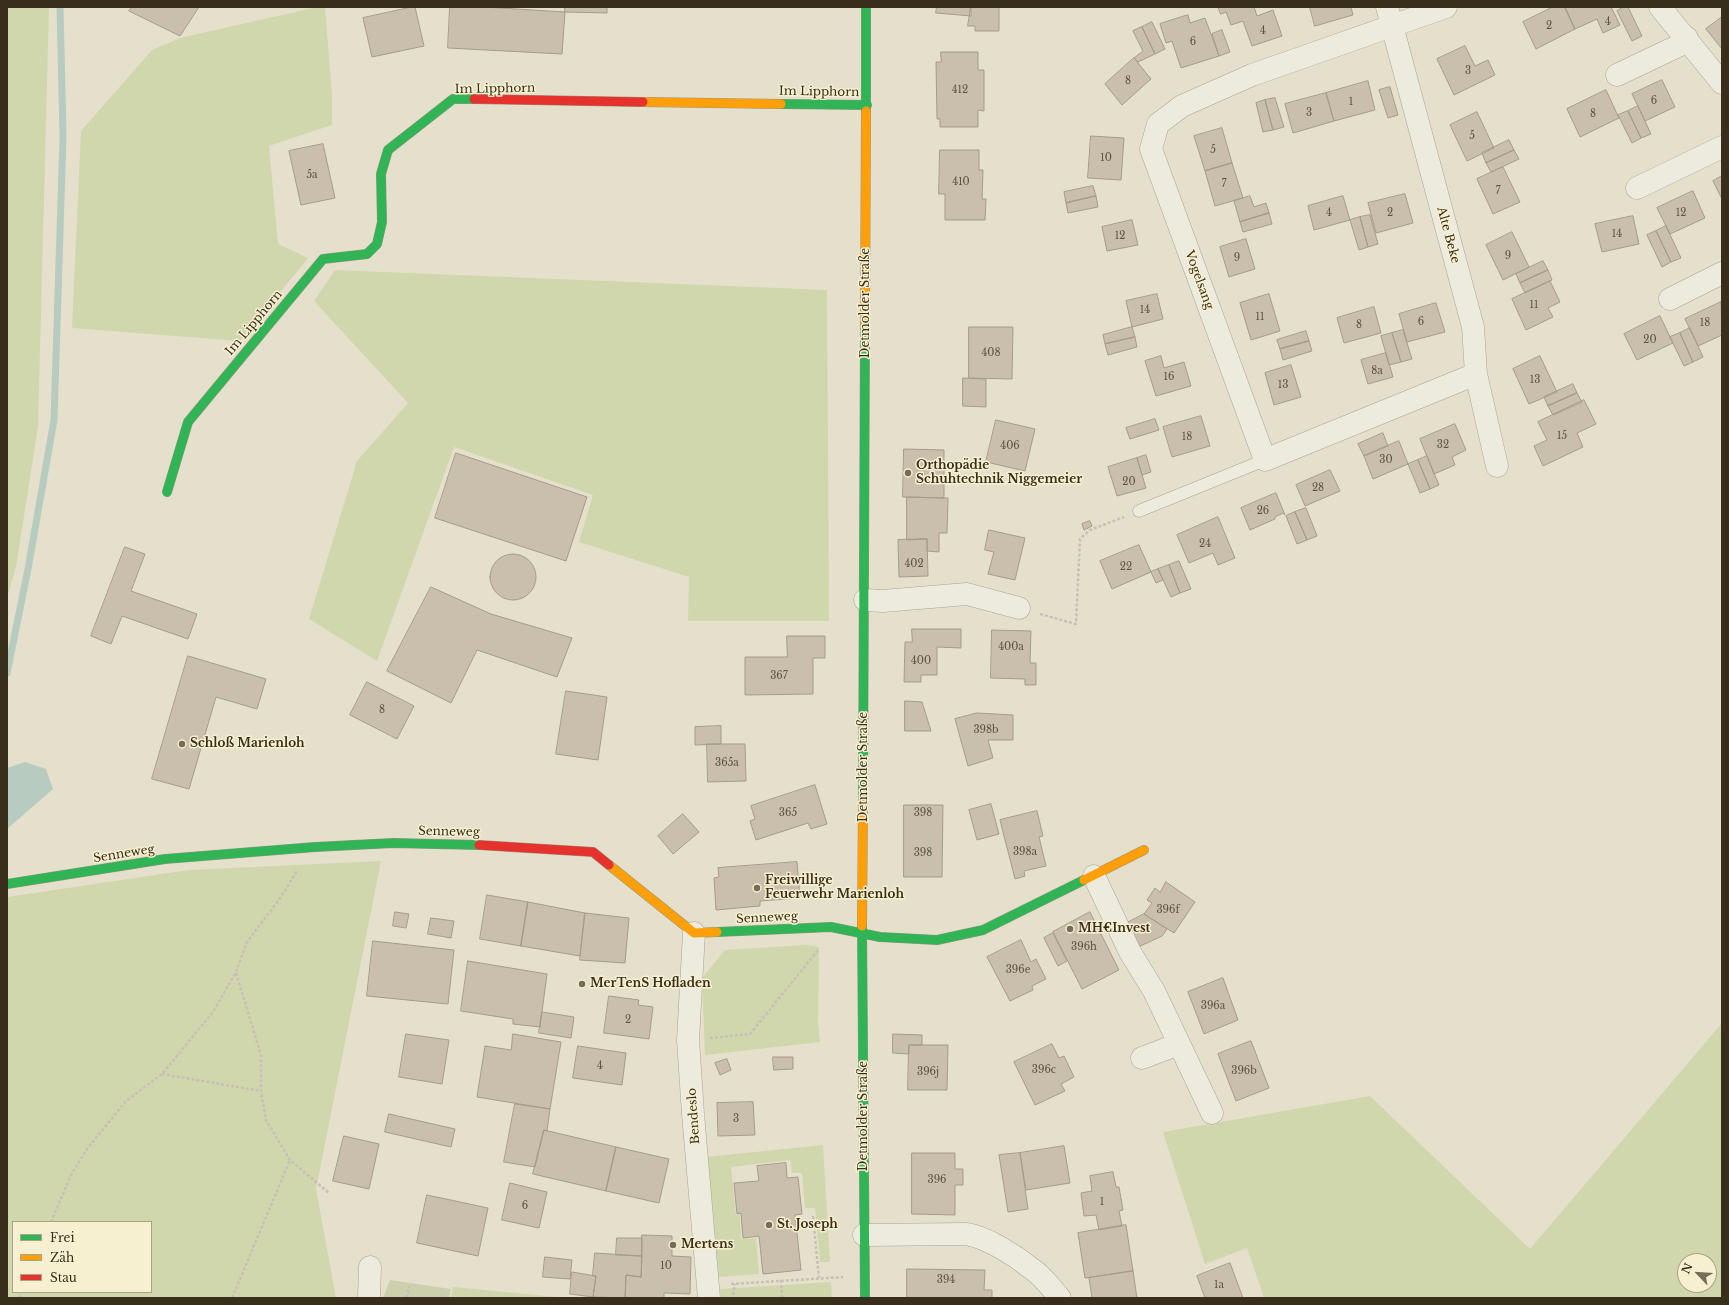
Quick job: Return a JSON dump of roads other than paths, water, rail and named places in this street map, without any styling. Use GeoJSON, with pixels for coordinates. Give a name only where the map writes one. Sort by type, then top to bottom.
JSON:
{"type":"FeatureCollection","features":[{"type":"Feature","properties":{"kind":"street","name":"Detmolder Straße"},"geometry":{"type":"LineString","coordinates":[[865,1298],[862,934],[865,600],[866,7]]}},
{"type":"Feature","properties":{"kind":"street","name":"Vogelsang"},"geometry":{"type":"LineString","coordinates":[[1265,460],[1151,149],[1158,124],[1182,106],[1389,17],[1446,7]]}},
{"type":"Feature","properties":{"kind":"street"},"geometry":{"type":"LineString","coordinates":[[1660,7],[1687,38],[1722,83]]}},
{"type":"Feature","properties":{"kind":"street","name":"Alte Beke"},"geometry":{"type":"LineString","coordinates":[[1389,17],[1473,327],[1476,374],[1497,466]]}},
{"type":"Feature","properties":{"kind":"street"},"geometry":{"type":"LineString","coordinates":[[1617,75],[1678,46],[1687,38]]}},
{"type":"Feature","properties":{"kind":"street","name":"Im Lipphorn"},"geometry":{"type":"LineString","coordinates":[[167,492],[188,422],[323,259],[367,254],[377,244],[382,222],[381,174],[388,150],[453,99],[867,105]]}},
{"type":"Feature","properties":{"kind":"street"},"geometry":{"type":"LineString","coordinates":[[1637,188],[1722,147]]}},
{"type":"Feature","properties":{"kind":"street"},"geometry":{"type":"LineString","coordinates":[[1670,299],[1722,273]]}},
{"type":"Feature","properties":{"kind":"street"},"geometry":{"type":"LineString","coordinates":[[1265,460],[1476,374]]}},
{"type":"Feature","properties":{"kind":"street"},"geometry":{"type":"LineString","coordinates":[[865,600],[884,601],[967,594],[1019,608]]}},
{"type":"Feature","properties":{"kind":"street","name":"Senneweg"},"geometry":{"type":"LineString","coordinates":[[7,884],[165,859],[299,848],[393,843],[493,845],[594,852],[694,934],[831,927],[862,934]]}},
{"type":"Feature","properties":{"kind":"street"},"geometry":{"type":"LineString","coordinates":[[862,934],[880,937],[938,940],[983,930],[1144,850]]}},
{"type":"Feature","properties":{"kind":"street"},"geometry":{"type":"LineString","coordinates":[[1094,876],[1130,952],[1154,990],[1212,1113]]}},
{"type":"Feature","properties":{"kind":"street","name":"Bendeslo"},"geometry":{"type":"LineString","coordinates":[[694,934],[688,1040],[709,1298]]}},
{"type":"Feature","properties":{"kind":"street"},"geometry":{"type":"LineString","coordinates":[[1142,1058],[1179,1044]]}},
{"type":"Feature","properties":{"kind":"street"},"geometry":{"type":"LineString","coordinates":[[864,1236],[975,1235],[1000,1248],[1033,1269],[1060,1298]]}},
{"type":"Feature","properties":{"kind":"street"},"geometry":{"type":"LineString","coordinates":[[369,1298],[370,1267]]}},
{"type":"Feature","properties":{"kind":"lane"},"geometry":{"type":"LineString","coordinates":[[1139,511],[1265,460]]}},
{"type":"Feature","properties":{"kind":"waterway"},"geometry":{"type":"LineString","coordinates":[[7,673],[28,569],[54,420],[63,136],[60,7]]}},
{"type":"Feature","properties":{"kind":"place","name":"Orthopädie Schuhtechnik Niggemeier"},"geometry":{"type":"Point","coordinates":[908,473]}},
{"type":"Feature","properties":{"kind":"place","name":"Schloß Marienloh"},"geometry":{"type":"Point","coordinates":[182,744]}},
{"type":"Feature","properties":{"kind":"place","name":"Freiwillige Feuerwehr Marienloh"},"geometry":{"type":"Point","coordinates":[757,888]}},
{"type":"Feature","properties":{"kind":"place","name":"MH€Invest"},"geometry":{"type":"Point","coordinates":[1070,929]}},
{"type":"Feature","properties":{"kind":"place","name":"MerTenS Hofladen"},"geometry":{"type":"Point","coordinates":[582,984]}},
{"type":"Feature","properties":{"kind":"place","name":"St. Joseph"},"geometry":{"type":"Point","coordinates":[769,1225]}},
{"type":"Feature","properties":{"kind":"place","name":"Mertens"},"geometry":{"type":"Point","coordinates":[673,1245]}}]}
